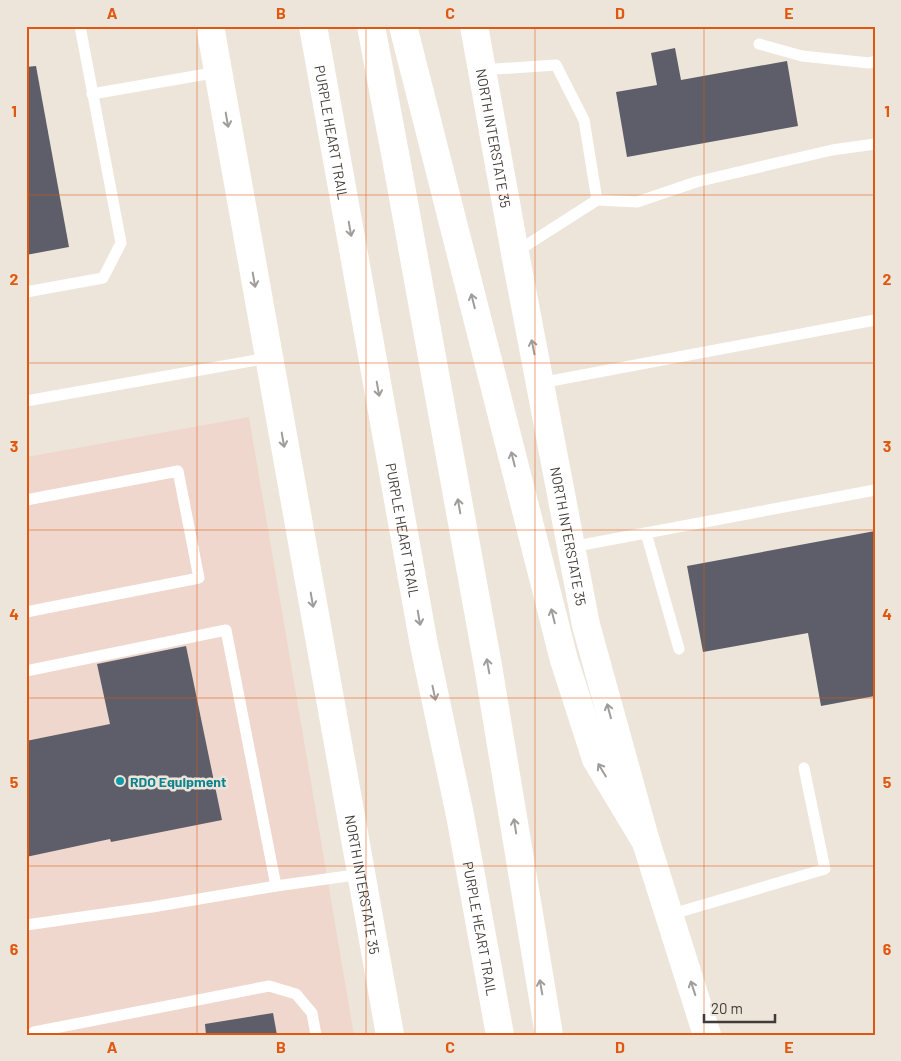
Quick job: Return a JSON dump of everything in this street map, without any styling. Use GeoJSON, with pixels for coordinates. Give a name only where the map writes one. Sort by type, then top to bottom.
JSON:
{"type":"FeatureCollection","features":[{"type":"Feature","properties":{"kind":"main road","name":"NORTH INTERSTATE 35"},"geometry":{"type":"LineString","coordinates":[[210,26],[390,1035]]}},
{"type":"Feature","properties":{"kind":"main road","name":"PURPLE HEART TRAIL"},"geometry":{"type":"LineString","coordinates":[[313,26],[422,635],[460,815],[500,1035]]}},
{"type":"Feature","properties":{"kind":"main road"},"geometry":{"type":"LineString","coordinates":[[371,26],[486,656],[550,1035]]}},
{"type":"Feature","properties":{"kind":"main road"},"geometry":{"type":"LineString","coordinates":[[402,26],[564,660],[596,759],[646,842]]}},
{"type":"Feature","properties":{"kind":"main road","name":"NORTH INTERSTATE 35"},"geometry":{"type":"LineString","coordinates":[[474,26],[586,625],[646,842],[708,1035]]}},
{"type":"Feature","properties":{"kind":"lane"},"geometry":{"type":"LineString","coordinates":[[26,292],[103,278],[121,243],[80,26]]}},
{"type":"Feature","properties":{"kind":"lane"},"geometry":{"type":"LineString","coordinates":[[759,44],[802,56],[875,61]]}},
{"type":"Feature","properties":{"kind":"lane"},"geometry":{"type":"LineString","coordinates":[[482,70],[556,65],[584,120],[596,200]]}},
{"type":"Feature","properties":{"kind":"lane"},"geometry":{"type":"LineString","coordinates":[[92,94],[218,72]]}},
{"type":"Feature","properties":{"kind":"lane"},"geometry":{"type":"LineString","coordinates":[[515,253],[596,200],[637,202],[705,180],[832,150],[875,144]]}},
{"type":"Feature","properties":{"kind":"lane"},"geometry":{"type":"LineString","coordinates":[[540,383],[875,320]]}},
{"type":"Feature","properties":{"kind":"lane"},"geometry":{"type":"LineString","coordinates":[[26,401],[268,358]]}},
{"type":"Feature","properties":{"kind":"lane"},"geometry":{"type":"LineString","coordinates":[[26,500],[178,471],[200,578],[26,612]]}},
{"type":"Feature","properties":{"kind":"lane"},"geometry":{"type":"LineString","coordinates":[[571,547],[875,490]]}},
{"type":"Feature","properties":{"kind":"lane"},"geometry":{"type":"LineString","coordinates":[[646,533],[679,649]]}},
{"type":"Feature","properties":{"kind":"lane"},"geometry":{"type":"LineString","coordinates":[[26,670],[226,630],[276,886]]}},
{"type":"Feature","properties":{"kind":"lane"},"geometry":{"type":"LineString","coordinates":[[669,915],[825,869],[804,768]]}},
{"type":"Feature","properties":{"kind":"lane"},"geometry":{"type":"LineString","coordinates":[[26,925],[362,874]]}},
{"type":"Feature","properties":{"kind":"lane"},"geometry":{"type":"LineString","coordinates":[[31,1035],[34,1032],[269,986],[296,994],[312,1013],[316,1035]]}},
{"type":"Feature","properties":{"kind":"shaded area"},"geometry":{"type":"Polygon","coordinates":[[[249,417],[354,1035],[26,1035],[26,457],[249,417]]]}},
{"type":"Feature","properties":{"kind":"building"},"geometry":{"type":"Polygon","coordinates":[[[675,48],[681,80],[787,61],[798,126],[627,157],[616,92],[657,85],[651,53],[675,48]]]}},
{"type":"Feature","properties":{"kind":"building"},"geometry":{"type":"Polygon","coordinates":[[[36,66],[69,247],[26,255],[26,67],[36,66]]]}},
{"type":"Feature","properties":{"kind":"building"},"geometry":{"type":"Polygon","coordinates":[[[875,531],[875,696],[821,706],[808,633],[703,652],[687,566],[875,531]]]}},
{"type":"Feature","properties":{"kind":"building","name":"RDO Equipment"},"geometry":{"type":"Polygon","coordinates":[[[186,646],[222,820],[111,842],[110,839],[26,857],[26,741],[110,724],[97,664],[186,646]]]}},
{"type":"Feature","properties":{"kind":"building"},"geometry":{"type":"Polygon","coordinates":[[[273,1013],[277,1035],[206,1035],[205,1024],[273,1013]]]}},
{"type":"Feature","properties":{"kind":"place","name":"RDO Equipment"},"geometry":{"type":"Point","coordinates":[120,781]}}]}
